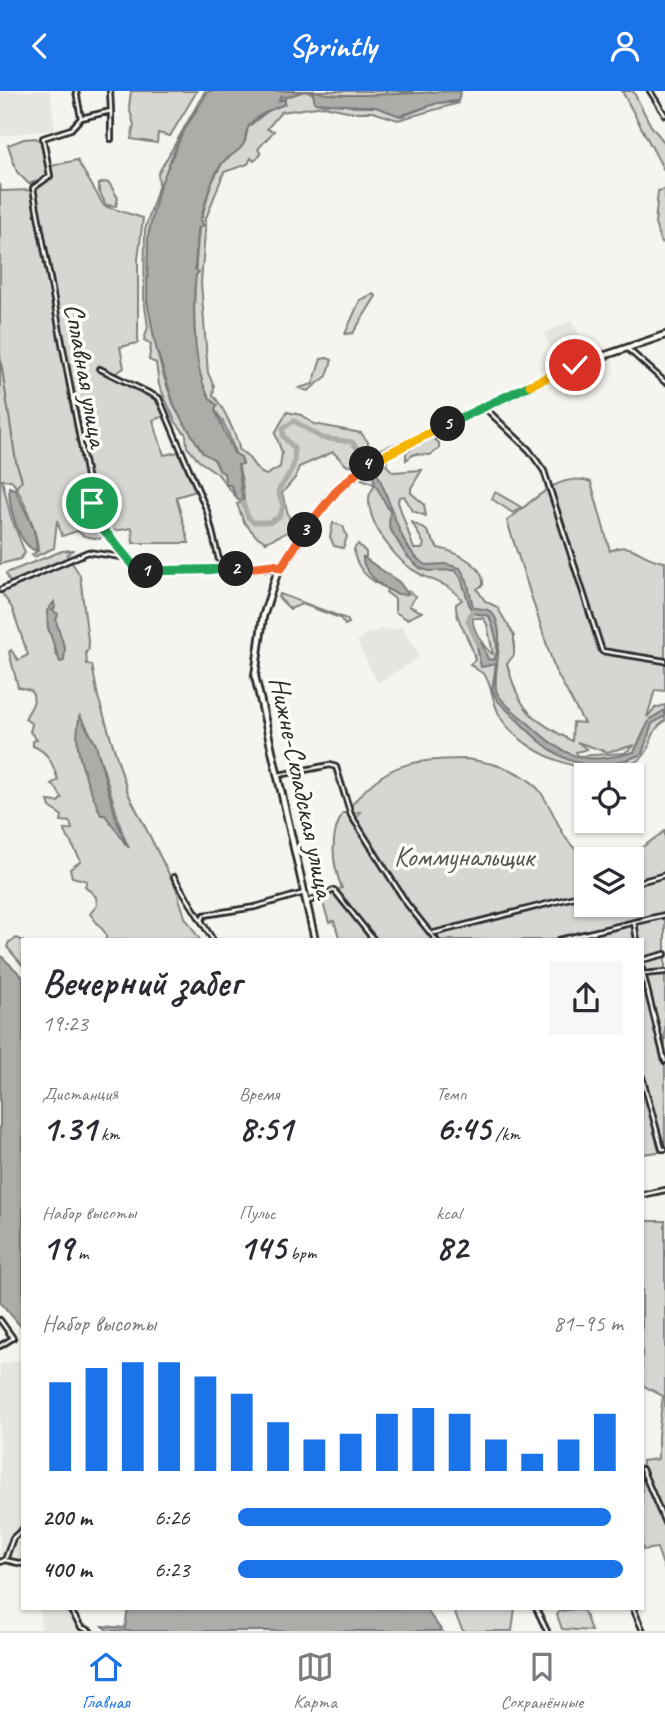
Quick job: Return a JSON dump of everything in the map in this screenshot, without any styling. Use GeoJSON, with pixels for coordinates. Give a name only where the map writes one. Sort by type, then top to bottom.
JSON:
{"type":"FeatureCollection","features":[{"type":"Feature","properties":{"kind":"street"},"geometry":{"type":"LineString","coordinates":[[76,91],[81,118],[111,111]]}},
{"type":"Feature","properties":{"kind":"street"},"geometry":{"type":"LineString","coordinates":[[110,91],[111,139]]}},
{"type":"Feature","properties":{"kind":"street"},"geometry":{"type":"LineString","coordinates":[[650,91],[665,115]]}},
{"type":"Feature","properties":{"kind":"street","name":"Сплавная улица"},"geometry":{"type":"LineString","coordinates":[[81,118],[71,129],[43,138],[50,176],[33,188],[92,503],[104,530],[129,558]]}},
{"type":"Feature","properties":{"kind":"street","name":"Нижне-Складская улица"},"geometry":{"type":"LineString","coordinates":[[315,938],[287,826],[279,775],[255,669],[263,617],[281,568],[324,505],[363,467],[376,459],[561,371],[665,335]]}},
{"type":"Feature","properties":{"kind":"street"},"geometry":{"type":"LineString","coordinates":[[625,347],[665,382]]}},
{"type":"Feature","properties":{"kind":"street"},"geometry":{"type":"LineString","coordinates":[[100,369],[159,398],[206,511],[222,569]]}},
{"type":"Feature","properties":{"kind":"street"},"geometry":{"type":"LineString","coordinates":[[484,407],[529,450],[544,471],[602,651],[665,661]]}},
{"type":"Feature","properties":{"kind":"street"},"geometry":{"type":"LineString","coordinates":[[0,590],[89,552],[129,558],[140,571],[274,565],[281,568]]}},
{"type":"Feature","properties":{"kind":"street"},"geometry":{"type":"LineString","coordinates":[[279,775],[330,765],[335,767],[351,815],[407,904],[435,938]]}},
{"type":"Feature","properties":{"kind":"street"},"geometry":{"type":"LineString","coordinates":[[644,881],[665,875]]}},
{"type":"Feature","properties":{"kind":"street"},"geometry":{"type":"LineString","coordinates":[[174,877],[212,938]]}},
{"type":"Feature","properties":{"kind":"street"},"geometry":{"type":"LineString","coordinates":[[307,902],[334,890],[372,938]]}},
{"type":"Feature","properties":{"kind":"street"},"geometry":{"type":"LineString","coordinates":[[202,920],[204,915],[213,912],[255,907],[304,893]]}},
{"type":"Feature","properties":{"kind":"street"},"geometry":{"type":"LineString","coordinates":[[432,934],[574,897]]}},
{"type":"Feature","properties":{"kind":"street"},"geometry":{"type":"LineString","coordinates":[[567,938],[665,915]]}},
{"type":"Feature","properties":{"kind":"street"},"geometry":{"type":"LineString","coordinates":[[634,922],[637,938]]}},
{"type":"Feature","properties":{"kind":"street"},"geometry":{"type":"LineString","coordinates":[[644,959],[665,954]]}},
{"type":"Feature","properties":{"kind":"street"},"geometry":{"type":"LineString","coordinates":[[644,972],[665,972]]}},
{"type":"Feature","properties":{"kind":"street"},"geometry":{"type":"LineString","coordinates":[[644,976],[665,1061]]}},
{"type":"Feature","properties":{"kind":"street"},"geometry":{"type":"LineString","coordinates":[[644,1084],[662,1149],[665,1149]]}},
{"type":"Feature","properties":{"kind":"street"},"geometry":{"type":"LineString","coordinates":[[644,1195],[665,1190]]}},
{"type":"Feature","properties":{"kind":"street"},"geometry":{"type":"LineString","coordinates":[[0,1320],[13,1338],[0,1346]]}},
{"type":"Feature","properties":{"kind":"street"},"geometry":{"type":"LineString","coordinates":[[644,1475],[665,1523]]}},
{"type":"Feature","properties":{"kind":"street"},"geometry":{"type":"LineString","coordinates":[[5,1560],[13,1538],[21,1531]]}},
{"type":"Feature","properties":{"kind":"street"},"geometry":{"type":"LineString","coordinates":[[0,1562],[5,1560],[21,1564]]}},
{"type":"Feature","properties":{"kind":"street"},"geometry":{"type":"LineString","coordinates":[[70,1610],[81,1627],[90,1631]]}},
{"type":"Feature","properties":{"kind":"street"},"geometry":{"type":"LineString","coordinates":[[537,1610],[548,1631]]}},
{"type":"Feature","properties":{"kind":"street"},"geometry":{"type":"LineString","coordinates":[[635,1610],[643,1631]]}},
{"type":"Feature","properties":{"kind":"shaded area"},"geometry":{"type":"Polygon","coordinates":[[[0,91],[50,91],[55,129],[0,136],[0,91]]]}},
{"type":"Feature","properties":{"kind":"shaded area"},"geometry":{"type":"Polygon","coordinates":[[[208,91],[304,91],[287,97],[281,96],[279,101],[285,99],[285,104],[264,113],[250,125],[243,145],[222,163],[214,177],[200,221],[204,225],[197,229],[195,269],[199,272],[196,275],[194,324],[198,364],[209,396],[217,405],[215,410],[234,453],[241,457],[243,464],[238,465],[243,503],[237,499],[231,485],[226,485],[224,473],[219,470],[215,460],[203,453],[175,408],[156,347],[147,301],[148,236],[159,188],[182,134],[208,91]]]}},
{"type":"Feature","properties":{"kind":"shaded area"},"geometry":{"type":"Polygon","coordinates":[[[304,91],[361,95],[461,91],[458,101],[437,103],[400,116],[376,107],[315,103],[313,93],[304,91]]]}},
{"type":"Feature","properties":{"kind":"shaded area"},"geometry":{"type":"Polygon","coordinates":[[[572,320],[588,353],[571,359],[567,351],[556,357],[544,333],[572,320]]]}},
{"type":"Feature","properties":{"kind":"shaded area"},"geometry":{"type":"Polygon","coordinates":[[[373,466],[379,477],[401,534],[416,558],[426,565],[446,564],[460,568],[467,580],[473,607],[488,610],[495,617],[499,638],[496,686],[503,701],[553,744],[576,756],[588,758],[634,752],[650,719],[665,710],[665,716],[652,724],[642,754],[617,763],[578,763],[546,746],[498,701],[492,690],[496,664],[481,667],[476,641],[482,644],[488,659],[494,660],[497,644],[489,616],[472,613],[461,578],[455,570],[429,571],[420,568],[406,555],[389,527],[390,512],[375,484],[373,466]]]}},
{"type":"Feature","properties":{"kind":"shaded area"},"geometry":{"type":"Polygon","coordinates":[[[9,487],[15,489],[30,520],[36,551],[29,547],[19,532],[9,487]]]}},
{"type":"Feature","properties":{"kind":"shaded area"},"geometry":{"type":"Polygon","coordinates":[[[363,557],[399,582],[408,594],[394,593],[379,583],[367,570],[363,557]]]}},
{"type":"Feature","properties":{"kind":"shaded area"},"geometry":{"type":"Polygon","coordinates":[[[54,602],[55,608],[52,610],[58,614],[56,621],[65,649],[64,661],[60,662],[48,628],[47,611],[54,602]]]}},
{"type":"Feature","properties":{"kind":"shaded area"},"geometry":{"type":"Polygon","coordinates":[[[401,626],[419,654],[418,658],[378,683],[357,642],[365,635],[401,626]]]}},
{"type":"Feature","properties":{"kind":"shaded area"},"geometry":{"type":"Polygon","coordinates":[[[80,716],[96,745],[117,822],[129,848],[105,815],[101,815],[86,779],[77,741],[80,716]]]}},
{"type":"Feature","properties":{"kind":"shaded area"},"geometry":{"type":"Polygon","coordinates":[[[0,955],[21,975],[21,1327],[0,1302],[0,955]]]}},
{"type":"Feature","properties":{"kind":"shaded area"},"geometry":{"type":"Polygon","coordinates":[[[21,1360],[21,1563],[0,1561],[0,1365],[21,1360]]]}},
{"type":"Feature","properties":{"kind":"shaded area"},"geometry":{"type":"Polygon","coordinates":[[[40,1610],[74,1610],[82,1624],[99,1631],[41,1631],[40,1610]]]}},
{"type":"Feature","properties":{"kind":"shaded area"},"geometry":{"type":"Polygon","coordinates":[[[128,1610],[426,1610],[442,1631],[107,1631],[103,1626],[125,1628],[128,1610]]]}},
{"type":"Feature","properties":{"kind":"green space"},"geometry":{"type":"Polygon","coordinates":[[[131,91],[197,91],[170,136],[158,133],[157,143],[131,139],[134,125],[129,107],[131,91]]]}},
{"type":"Feature","properties":{"kind":"green space"},"geometry":{"type":"Polygon","coordinates":[[[205,91],[206,96],[183,132],[168,166],[157,200],[148,267],[149,301],[153,336],[174,405],[236,491],[234,495],[217,473],[199,461],[187,447],[186,435],[175,421],[159,385],[156,363],[149,360],[151,344],[144,340],[148,327],[144,299],[145,230],[159,184],[158,174],[205,91]]]}},
{"type":"Feature","properties":{"kind":"green space"},"geometry":{"type":"Polygon","coordinates":[[[304,91],[312,93],[319,104],[333,102],[354,107],[376,107],[403,116],[437,103],[459,103],[398,120],[373,112],[352,112],[324,106],[281,112],[267,129],[274,131],[258,149],[261,154],[254,161],[251,158],[248,164],[224,172],[206,218],[202,217],[211,184],[223,162],[245,142],[248,127],[283,99],[278,101],[281,96],[287,97],[304,91]]]}},
{"type":"Feature","properties":{"kind":"green space"},"geometry":{"type":"Polygon","coordinates":[[[316,91],[414,91],[392,95],[322,95],[316,91]]]}},
{"type":"Feature","properties":{"kind":"green space"},"geometry":{"type":"Polygon","coordinates":[[[622,91],[633,91],[651,126],[665,143],[665,172],[622,91]]]}},
{"type":"Feature","properties":{"kind":"green space"},"geometry":{"type":"Polygon","coordinates":[[[36,138],[41,142],[47,167],[77,160],[104,206],[143,218],[138,259],[138,343],[120,347],[124,368],[110,377],[154,399],[165,416],[153,420],[164,455],[178,452],[196,491],[176,497],[189,543],[133,543],[132,528],[113,531],[99,539],[84,536],[77,531],[62,536],[57,520],[54,548],[34,557],[32,555],[38,551],[37,544],[24,504],[11,480],[2,480],[11,517],[25,553],[20,559],[0,564],[0,184],[1,191],[34,190],[37,185],[34,182],[29,184],[17,172],[8,145],[36,138]]]}},
{"type":"Feature","properties":{"kind":"green space"},"geometry":{"type":"Polygon","coordinates":[[[109,183],[118,198],[116,206],[106,205],[99,191],[99,184],[109,183]]]}},
{"type":"Feature","properties":{"kind":"green space"},"geometry":{"type":"Polygon","coordinates":[[[665,189],[665,242],[661,243],[655,224],[658,191],[665,189]]]}},
{"type":"Feature","properties":{"kind":"green space"},"geometry":{"type":"Polygon","coordinates":[[[206,220],[201,283],[208,373],[214,386],[213,396],[229,422],[239,450],[261,473],[266,475],[280,467],[282,453],[275,433],[287,412],[301,415],[314,424],[361,433],[368,442],[368,454],[397,443],[356,468],[359,458],[353,465],[347,466],[333,452],[299,467],[295,478],[282,493],[291,524],[290,531],[266,542],[256,536],[244,522],[237,504],[244,502],[235,453],[226,428],[215,411],[217,405],[206,392],[199,372],[194,318],[196,261],[200,221],[206,220]]]}},
{"type":"Feature","properties":{"kind":"green space"},"geometry":{"type":"Polygon","coordinates":[[[373,294],[376,296],[353,333],[345,334],[360,300],[373,294]]]}},
{"type":"Feature","properties":{"kind":"green space"},"geometry":{"type":"Polygon","coordinates":[[[321,359],[332,360],[327,376],[308,391],[299,388],[313,384],[321,359]]]}},
{"type":"Feature","properties":{"kind":"green space"},"geometry":{"type":"Polygon","coordinates":[[[427,437],[432,437],[439,443],[439,449],[430,455],[414,454],[406,460],[406,453],[427,437]]]}},
{"type":"Feature","properties":{"kind":"green space"},"geometry":{"type":"Polygon","coordinates":[[[389,455],[386,465],[393,472],[422,470],[411,488],[411,493],[424,504],[426,516],[413,511],[404,496],[399,497],[398,502],[414,549],[422,549],[424,544],[412,522],[426,530],[438,548],[460,555],[479,571],[483,585],[477,589],[485,601],[497,607],[514,635],[514,655],[507,664],[522,703],[536,719],[572,741],[573,722],[584,723],[555,670],[507,521],[557,484],[579,479],[591,482],[610,551],[631,548],[665,562],[665,691],[655,690],[647,717],[655,708],[665,705],[665,721],[656,730],[647,752],[639,760],[632,763],[574,763],[574,766],[544,755],[512,732],[498,713],[486,677],[470,664],[475,660],[473,652],[456,610],[456,604],[462,600],[448,587],[411,569],[393,552],[373,520],[369,496],[374,484],[357,477],[389,455]],[[473,618],[474,627],[486,648],[493,654],[487,624],[483,618],[473,618]],[[577,742],[587,749],[576,752],[578,756],[624,753],[635,745],[607,752],[577,742]]]}},
{"type":"Feature","properties":{"kind":"green space"},"geometry":{"type":"Polygon","coordinates":[[[495,492],[521,507],[513,513],[492,499],[495,492]]]}},
{"type":"Feature","properties":{"kind":"green space"},"geometry":{"type":"Polygon","coordinates":[[[333,523],[343,526],[347,537],[343,548],[334,546],[330,537],[333,523]]]}},
{"type":"Feature","properties":{"kind":"green space"},"geometry":{"type":"Polygon","coordinates":[[[358,544],[366,552],[366,557],[363,557],[380,585],[370,579],[359,565],[354,549],[358,544]]]}},
{"type":"Feature","properties":{"kind":"green space"},"geometry":{"type":"Polygon","coordinates":[[[73,550],[67,555],[80,575],[89,649],[86,652],[87,664],[92,665],[98,697],[128,793],[176,888],[185,917],[199,938],[106,938],[106,934],[90,914],[97,905],[96,897],[85,886],[87,881],[72,877],[70,869],[81,861],[64,830],[72,829],[70,822],[61,821],[62,816],[50,807],[48,801],[58,802],[62,798],[51,784],[58,780],[47,755],[33,746],[33,741],[37,740],[30,732],[32,724],[25,719],[34,698],[31,690],[18,687],[9,652],[11,650],[18,660],[28,655],[12,608],[1,592],[12,588],[6,573],[62,551],[73,550]],[[54,602],[51,616],[51,629],[56,655],[63,657],[62,643],[53,609],[54,602]],[[79,717],[79,738],[85,771],[98,799],[126,845],[99,755],[79,717]]]}},
{"type":"Feature","properties":{"kind":"green space"},"geometry":{"type":"Polygon","coordinates":[[[387,588],[396,594],[408,591],[416,596],[409,606],[422,612],[407,619],[395,612],[395,599],[386,592],[387,588]]]}},
{"type":"Feature","properties":{"kind":"green space"},"geometry":{"type":"Polygon","coordinates":[[[280,594],[347,619],[349,623],[345,625],[340,618],[302,604],[290,609],[278,597],[280,594]]]}},
{"type":"Feature","properties":{"kind":"green space","name":"Коммунальщик"},"geometry":{"type":"Polygon","coordinates":[[[466,759],[515,772],[532,783],[546,800],[564,835],[574,847],[574,917],[644,917],[643,847],[665,831],[665,1151],[644,1154],[644,938],[339,938],[334,921],[329,922],[321,897],[342,888],[336,869],[334,841],[343,813],[347,813],[353,824],[360,812],[352,813],[351,806],[363,791],[388,772],[415,763],[466,759]]]}},
{"type":"Feature","properties":{"kind":"green space"},"geometry":{"type":"Polygon","coordinates":[[[17,938],[21,940],[21,964],[7,947],[9,942],[17,938]]]}},
{"type":"Feature","properties":{"kind":"green space"},"geometry":{"type":"Polygon","coordinates":[[[644,1221],[665,1221],[665,1571],[657,1548],[644,1550],[644,1461],[658,1459],[663,1396],[644,1386],[644,1221]]]}},
{"type":"Feature","properties":{"kind":"green space"},"geometry":{"type":"Polygon","coordinates":[[[453,1610],[515,1610],[512,1631],[463,1631],[453,1610]]]}},
{"type":"Feature","properties":{"kind":"green space"},"geometry":{"type":"Polygon","coordinates":[[[560,1611],[584,1611],[591,1631],[562,1629],[557,1615],[560,1611]]]}},
{"type":"Feature","properties":{"kind":"waterway"},"geometry":{"type":"LineString","coordinates":[[0,289],[0,310]]}},
{"type":"Feature","properties":{"kind":"waterway"},"geometry":{"type":"LineString","coordinates":[[0,356],[16,462],[22,480],[15,489]]}},
{"type":"Feature","properties":{"kind":"waterway"},"geometry":{"type":"LineString","coordinates":[[243,503],[253,522],[270,522],[280,516],[283,506],[278,491],[291,471],[295,455],[294,448],[283,436],[283,428],[294,421],[322,438],[352,442],[371,465]]}},
{"type":"Feature","properties":{"kind":"waterway"},"geometry":{"type":"LineString","coordinates":[[472,611],[468,621],[479,646]]}},
{"type":"Feature","properties":{"kind":"route"},"geometry":{"type":"LineString","coordinates":[[92,503],[104,530],[137,570],[244,569],[274,565],[281,568],[318,512],[345,481],[363,467],[394,449],[575,365]]}}]}
